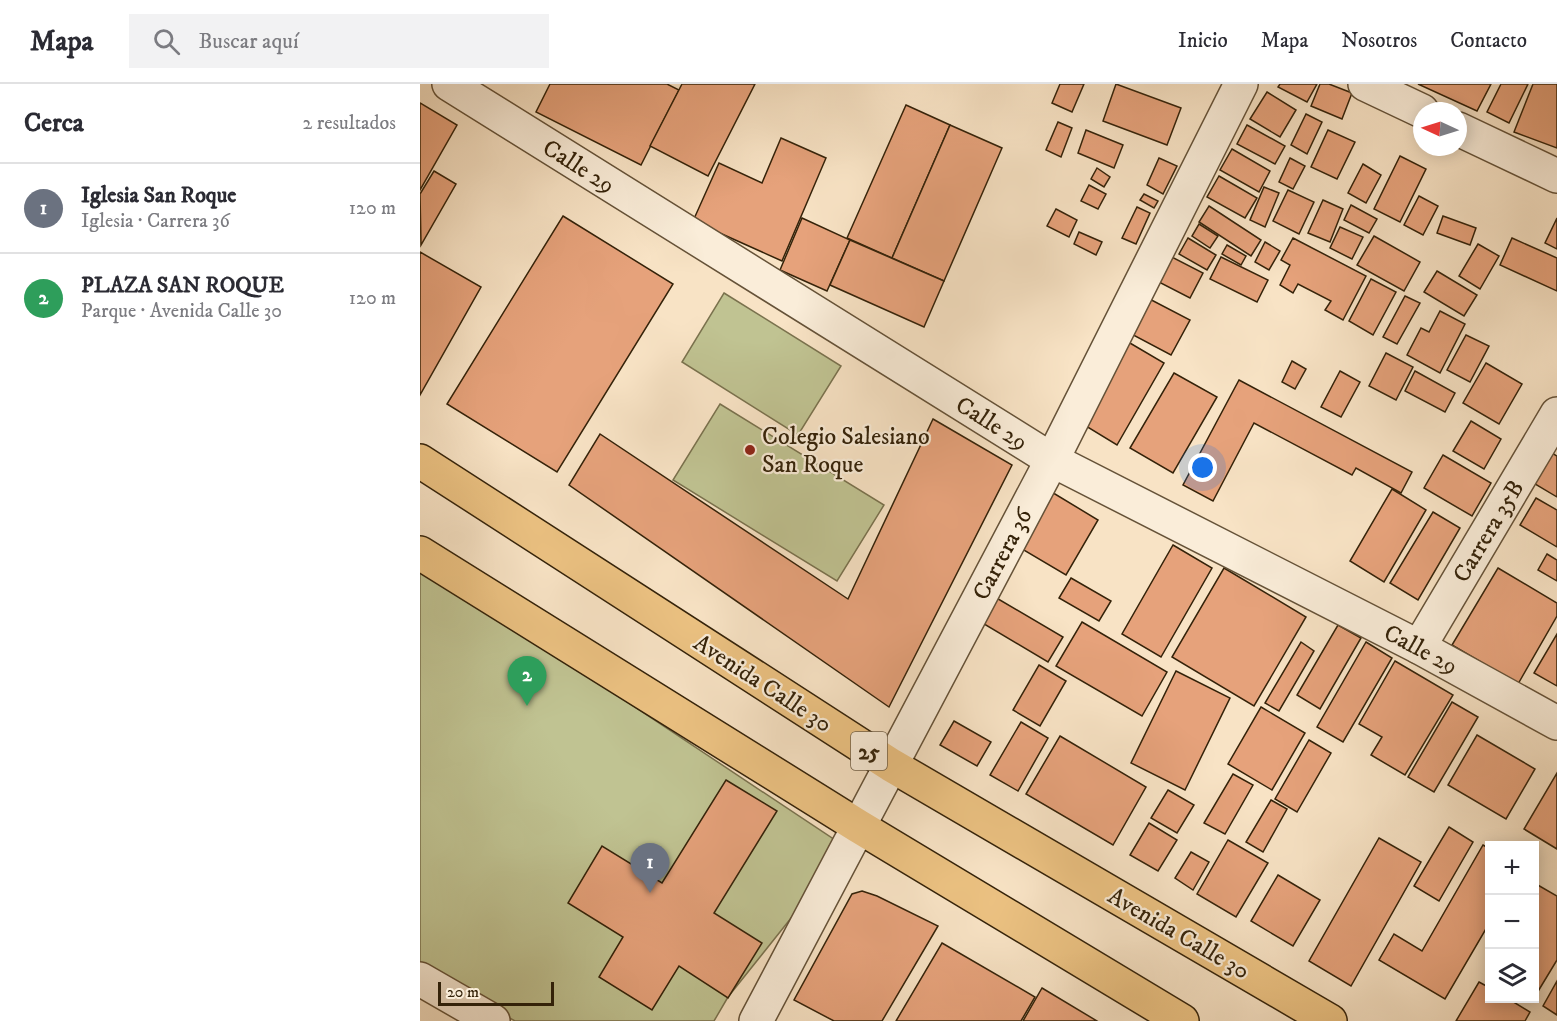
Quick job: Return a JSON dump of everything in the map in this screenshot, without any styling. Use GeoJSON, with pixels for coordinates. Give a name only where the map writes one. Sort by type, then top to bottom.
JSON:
{"type":"FeatureCollection","features":[{"type":"Feature","properties":{"kind":"highway","name":"Avenida Calle 30"},"geometry":{"type":"LineString","coordinates":[[420,461],[891,765],[1330,1021]]}},
{"type":"Feature","properties":{"kind":"highway"},"geometry":{"type":"LineString","coordinates":[[420,553],[858,826],[1182,1021]]}},
{"type":"Feature","properties":{"kind":"street","name":"Calle 29"},"geometry":{"type":"LineString","coordinates":[[448,84],[1052,460],[1419,647],[1557,723]]}},
{"type":"Feature","properties":{"kind":"street","name":"Carrera 36"},"geometry":{"type":"LineString","coordinates":[[756,1021],[1052,460],[1241,84]]}},
{"type":"Feature","properties":{"kind":"street"},"geometry":{"type":"LineString","coordinates":[[1365,84],[1413,107]]}},
{"type":"Feature","properties":{"kind":"street"},"geometry":{"type":"LineString","coordinates":[[1467,133],[1557,176]]}},
{"type":"Feature","properties":{"kind":"street","name":"Carrera 35B"},"geometry":{"type":"LineString","coordinates":[[1419,647],[1557,414]]}},
{"type":"Feature","properties":{"kind":"street"},"geometry":{"type":"LineString","coordinates":[[420,979],[493,1021]]}},
{"type":"Feature","properties":{"kind":"green space"},"geometry":{"type":"Polygon","coordinates":[[[724,293],[841,366],[798,435],[682,362],[724,293]]]}},
{"type":"Feature","properties":{"kind":"green space"},"geometry":{"type":"Polygon","coordinates":[[[720,404],[884,505],[837,581],[673,480],[720,404]]]}},
{"type":"Feature","properties":{"kind":"green space"},"geometry":{"type":"Polygon","coordinates":[[[420,564],[847,848],[728,997],[714,1021],[515,1021],[420,969],[420,564]]]}},
{"type":"Feature","properties":{"kind":"building"},"geometry":{"type":"Polygon","coordinates":[[[550,84],[667,84],[679,90],[641,165],[536,112],[550,84]]]}},
{"type":"Feature","properties":{"kind":"building"},"geometry":{"type":"Polygon","coordinates":[[[682,84],[755,84],[708,176],[650,146],[682,84]]]}},
{"type":"Feature","properties":{"kind":"building"},"geometry":{"type":"Polygon","coordinates":[[[1060,84],[1084,84],[1072,112],[1052,103],[1060,84]]]}},
{"type":"Feature","properties":{"kind":"building"},"geometry":{"type":"Polygon","coordinates":[[[1116,84],[1181,108],[1167,145],[1103,121],[1116,84]]]}},
{"type":"Feature","properties":{"kind":"building"},"geometry":{"type":"Polygon","coordinates":[[[1280,84],[1317,84],[1307,102],[1278,87],[1280,84]]]}},
{"type":"Feature","properties":{"kind":"building"},"geometry":{"type":"Polygon","coordinates":[[[1320,84],[1329,84],[1352,93],[1342,119],[1311,106],[1320,84]]]}},
{"type":"Feature","properties":{"kind":"building"},"geometry":{"type":"Polygon","coordinates":[[[1418,84],[1491,84],[1477,111],[1467,106],[1467,102],[1457,102],[1418,84]]]}},
{"type":"Feature","properties":{"kind":"building"},"geometry":{"type":"Polygon","coordinates":[[[1501,84],[1528,84],[1509,123],[1487,112],[1501,84]]]}},
{"type":"Feature","properties":{"kind":"building"},"geometry":{"type":"Polygon","coordinates":[[[1533,84],[1557,84],[1557,148],[1514,132],[1533,84]]]}},
{"type":"Feature","properties":{"kind":"building"},"geometry":{"type":"Polygon","coordinates":[[[1267,92],[1296,110],[1280,137],[1250,119],[1267,92]]]}},
{"type":"Feature","properties":{"kind":"building"},"geometry":{"type":"Polygon","coordinates":[[[420,103],[457,125],[420,190],[420,103]]]}},
{"type":"Feature","properties":{"kind":"building"},"geometry":{"type":"Polygon","coordinates":[[[906,105],[950,125],[892,258],[847,238],[906,105]]]}},
{"type":"Feature","properties":{"kind":"building"},"geometry":{"type":"Polygon","coordinates":[[[1306,114],[1322,122],[1307,154],[1291,145],[1306,114]]]}},
{"type":"Feature","properties":{"kind":"building"},"geometry":{"type":"Polygon","coordinates":[[[1058,122],[1072,128],[1061,157],[1046,150],[1058,122]]]}},
{"type":"Feature","properties":{"kind":"building"},"geometry":{"type":"Polygon","coordinates":[[[950,125],[1002,148],[944,281],[892,258],[950,125]]]}},
{"type":"Feature","properties":{"kind":"building"},"geometry":{"type":"Polygon","coordinates":[[[1247,125],[1285,146],[1275,164],[1237,144],[1247,125]]]}},
{"type":"Feature","properties":{"kind":"building"},"geometry":{"type":"Polygon","coordinates":[[[1086,130],[1123,145],[1114,168],[1078,153],[1086,130]]]}},
{"type":"Feature","properties":{"kind":"building"},"geometry":{"type":"Polygon","coordinates":[[[1328,130],[1355,142],[1337,179],[1311,167],[1328,130]]]}},
{"type":"Feature","properties":{"kind":"building"},"geometry":{"type":"Polygon","coordinates":[[[781,138],[826,158],[782,261],[693,221],[719,163],[762,183],[781,138]]]}},
{"type":"Feature","properties":{"kind":"building"},"geometry":{"type":"Polygon","coordinates":[[[1232,149],[1270,171],[1259,192],[1220,170],[1232,149]]]}},
{"type":"Feature","properties":{"kind":"building"},"geometry":{"type":"Polygon","coordinates":[[[1400,156],[1426,169],[1400,222],[1374,209],[1400,156]]]}},
{"type":"Feature","properties":{"kind":"building"},"geometry":{"type":"Polygon","coordinates":[[[1159,158],[1177,166],[1163,194],[1147,185],[1159,158]]]}},
{"type":"Feature","properties":{"kind":"building"},"geometry":{"type":"Polygon","coordinates":[[[1290,158],[1305,166],[1293,189],[1279,182],[1290,158]]]}},
{"type":"Feature","properties":{"kind":"building"},"geometry":{"type":"Polygon","coordinates":[[[1363,164],[1381,175],[1366,203],[1348,193],[1363,164]]]}},
{"type":"Feature","properties":{"kind":"building"},"geometry":{"type":"Polygon","coordinates":[[[1097,168],[1110,177],[1104,187],[1091,179],[1097,168]]]}},
{"type":"Feature","properties":{"kind":"building"},"geometry":{"type":"Polygon","coordinates":[[[434,171],[456,184],[421,245],[420,194],[434,171]]]}},
{"type":"Feature","properties":{"kind":"building"},"geometry":{"type":"Polygon","coordinates":[[[1219,176],[1257,198],[1245,218],[1207,197],[1219,176]]]}},
{"type":"Feature","properties":{"kind":"building"},"geometry":{"type":"Polygon","coordinates":[[[1089,185],[1106,194],[1098,209],[1081,201],[1089,185]]]}},
{"type":"Feature","properties":{"kind":"building"},"geometry":{"type":"Polygon","coordinates":[[[1264,187],[1279,193],[1265,227],[1250,220],[1264,187]]]}},
{"type":"Feature","properties":{"kind":"building"},"geometry":{"type":"Polygon","coordinates":[[[1288,190],[1314,202],[1299,234],[1273,221],[1288,190]]]}},
{"type":"Feature","properties":{"kind":"building"},"geometry":{"type":"Polygon","coordinates":[[[1144,194],[1158,201],[1154,208],[1140,200],[1144,194]]]}},
{"type":"Feature","properties":{"kind":"building"},"geometry":{"type":"Polygon","coordinates":[[[1419,196],[1438,206],[1423,235],[1404,225],[1419,196]]]}},
{"type":"Feature","properties":{"kind":"building"},"geometry":{"type":"Polygon","coordinates":[[[1323,200],[1343,209],[1330,242],[1308,233],[1323,200]]]}},
{"type":"Feature","properties":{"kind":"building"},"geometry":{"type":"Polygon","coordinates":[[[1351,205],[1377,219],[1369,233],[1344,220],[1351,205]]]}},
{"type":"Feature","properties":{"kind":"building"},"geometry":{"type":"Polygon","coordinates":[[[1209,206],[1261,240],[1251,256],[1199,222],[1209,206]]]}},
{"type":"Feature","properties":{"kind":"building"},"geometry":{"type":"Polygon","coordinates":[[[1137,207],[1150,213],[1136,244],[1122,238],[1137,207]]]}},
{"type":"Feature","properties":{"kind":"building"},"geometry":{"type":"Polygon","coordinates":[[[1056,209],[1077,220],[1069,237],[1047,226],[1056,209]]]}},
{"type":"Feature","properties":{"kind":"building"},"geometry":{"type":"Polygon","coordinates":[[[563,216],[673,284],[557,472],[447,404],[563,216]]]}},
{"type":"Feature","properties":{"kind":"building"},"geometry":{"type":"Polygon","coordinates":[[[1443,216],[1476,228],[1470,245],[1437,233],[1443,216]]]}},
{"type":"Feature","properties":{"kind":"building"},"geometry":{"type":"Polygon","coordinates":[[[802,218],[850,240],[827,291],[780,270],[802,218]]]}},
{"type":"Feature","properties":{"kind":"building"},"geometry":{"type":"Polygon","coordinates":[[[1557,218],[1557,249],[1545,243],[1557,218]]]}},
{"type":"Feature","properties":{"kind":"building"},"geometry":{"type":"Polygon","coordinates":[[[1199,224],[1218,236],[1210,248],[1192,236],[1199,224]]]}},
{"type":"Feature","properties":{"kind":"building"},"geometry":{"type":"Polygon","coordinates":[[[1340,227],[1363,237],[1352,259],[1330,248],[1340,227]]]}},
{"type":"Feature","properties":{"kind":"building"},"geometry":{"type":"Polygon","coordinates":[[[1079,232],[1102,242],[1096,255],[1074,244],[1079,232]]]}},
{"type":"Feature","properties":{"kind":"building"},"geometry":{"type":"Polygon","coordinates":[[[1374,236],[1420,262],[1404,291],[1357,265],[1374,236]]]}},
{"type":"Feature","properties":{"kind":"building"},"geometry":{"type":"Polygon","coordinates":[[[1188,238],[1216,255],[1207,270],[1179,254],[1188,238]]]}},
{"type":"Feature","properties":{"kind":"building"},"geometry":{"type":"Polygon","coordinates":[[[1293,238],[1366,276],[1343,320],[1325,310],[1331,301],[1298,284],[1293,293],[1280,285],[1290,265],[1281,260],[1293,238]]]}},
{"type":"Feature","properties":{"kind":"building"},"geometry":{"type":"Polygon","coordinates":[[[1512,238],[1557,258],[1557,291],[1500,265],[1512,238]]]}},
{"type":"Feature","properties":{"kind":"building"},"geometry":{"type":"Polygon","coordinates":[[[850,240],[944,281],[924,327],[830,285],[850,240]]]}},
{"type":"Feature","properties":{"kind":"building"},"geometry":{"type":"Polygon","coordinates":[[[1265,242],[1280,251],[1269,270],[1255,262],[1265,242]]]}},
{"type":"Feature","properties":{"kind":"building"},"geometry":{"type":"Polygon","coordinates":[[[1478,244],[1499,256],[1480,289],[1459,276],[1478,244]]]}},
{"type":"Feature","properties":{"kind":"building"},"geometry":{"type":"Polygon","coordinates":[[[1227,245],[1246,256],[1241,265],[1222,254],[1227,245]]]}},
{"type":"Feature","properties":{"kind":"building"},"geometry":{"type":"Polygon","coordinates":[[[420,252],[481,287],[420,395],[420,252]]]}},
{"type":"Feature","properties":{"kind":"building"},"geometry":{"type":"Polygon","coordinates":[[[1164,253],[1203,273],[1190,298],[1151,278],[1164,253]]]}},
{"type":"Feature","properties":{"kind":"building"},"geometry":{"type":"Polygon","coordinates":[[[1221,257],[1268,280],[1257,302],[1210,279],[1221,257]]]}},
{"type":"Feature","properties":{"kind":"building"},"geometry":{"type":"Polygon","coordinates":[[[1437,271],[1477,295],[1464,316],[1424,292],[1437,271]]]}},
{"type":"Feature","properties":{"kind":"building"},"geometry":{"type":"Polygon","coordinates":[[[1371,279],[1396,292],[1373,335],[1349,321],[1371,279]]]}},
{"type":"Feature","properties":{"kind":"building"},"geometry":{"type":"Polygon","coordinates":[[[1138,293],[1190,320],[1171,355],[1120,328],[1138,293]]]}},
{"type":"Feature","properties":{"kind":"building"},"geometry":{"type":"Polygon","coordinates":[[[1405,296],[1420,303],[1397,344],[1383,337],[1405,296]]]}},
{"type":"Feature","properties":{"kind":"building"},"geometry":{"type":"Polygon","coordinates":[[[1440,311],[1465,324],[1440,373],[1407,355],[1421,328],[1429,332],[1440,311]]]}},
{"type":"Feature","properties":{"kind":"building"},"geometry":{"type":"Polygon","coordinates":[[[1466,335],[1489,346],[1470,382],[1447,370],[1466,335]]]}},
{"type":"Feature","properties":{"kind":"building"},"geometry":{"type":"Polygon","coordinates":[[[1118,336],[1164,363],[1117,445],[1076,420],[1118,336]]]}},
{"type":"Feature","properties":{"kind":"building"},"geometry":{"type":"Polygon","coordinates":[[[1386,353],[1413,367],[1396,400],[1369,386],[1386,353]]]}},
{"type":"Feature","properties":{"kind":"building"},"geometry":{"type":"Polygon","coordinates":[[[1292,361],[1306,369],[1295,389],[1282,382],[1292,361]]]}},
{"type":"Feature","properties":{"kind":"building"},"geometry":{"type":"Polygon","coordinates":[[[1486,363],[1522,384],[1499,424],[1463,403],[1486,363]]]}},
{"type":"Feature","properties":{"kind":"building"},"geometry":{"type":"Polygon","coordinates":[[[1340,371],[1360,382],[1341,417],[1321,407],[1340,371]]]}},
{"type":"Feature","properties":{"kind":"building"},"geometry":{"type":"Polygon","coordinates":[[[1415,371],[1455,393],[1445,412],[1405,391],[1415,371]]]}},
{"type":"Feature","properties":{"kind":"building"},"geometry":{"type":"Polygon","coordinates":[[[1174,373],[1217,397],[1173,473],[1130,448],[1174,373]]]}},
{"type":"Feature","properties":{"kind":"building"},"geometry":{"type":"Polygon","coordinates":[[[1239,380],[1412,472],[1401,493],[1356,468],[1352,475],[1254,423],[1213,501],[1183,485],[1239,380]]]}},
{"type":"Feature","properties":{"kind":"building"},"geometry":{"type":"Polygon","coordinates":[[[933,419],[1012,465],[889,707],[569,485],[600,434],[848,599],[933,419]]]}},
{"type":"Feature","properties":{"kind":"building"},"geometry":{"type":"Polygon","coordinates":[[[1471,421],[1501,439],[1484,469],[1453,451],[1471,421]]]}},
{"type":"Feature","properties":{"kind":"building"},"geometry":{"type":"Polygon","coordinates":[[[1547,450],[1557,456],[1557,497],[1530,481],[1547,450]]]}},
{"type":"Feature","properties":{"kind":"building"},"geometry":{"type":"Polygon","coordinates":[[[1443,455],[1491,483],[1472,516],[1424,488],[1443,455]]]}},
{"type":"Feature","properties":{"kind":"building"},"geometry":{"type":"Polygon","coordinates":[[[1045,488],[1098,520],[1066,575],[1012,543],[1045,488]]]}},
{"type":"Feature","properties":{"kind":"building"},"geometry":{"type":"Polygon","coordinates":[[[1392,489],[1426,510],[1384,582],[1350,561],[1392,489]]]}},
{"type":"Feature","properties":{"kind":"building"},"geometry":{"type":"Polygon","coordinates":[[[1536,498],[1557,510],[1557,547],[1520,525],[1536,498]]]}},
{"type":"Feature","properties":{"kind":"building"},"geometry":{"type":"Polygon","coordinates":[[[1433,512],[1460,528],[1418,600],[1390,583],[1433,512]]]}},
{"type":"Feature","properties":{"kind":"building"},"geometry":{"type":"Polygon","coordinates":[[[1173,545],[1212,568],[1161,657],[1122,634],[1173,545]]]}},
{"type":"Feature","properties":{"kind":"building"},"geometry":{"type":"Polygon","coordinates":[[[1547,554],[1557,560],[1557,581],[1538,570],[1547,554]]]}},
{"type":"Feature","properties":{"kind":"building"},"geometry":{"type":"Polygon","coordinates":[[[1224,568],[1306,617],[1254,706],[1172,657],[1224,568]]]}},
{"type":"Feature","properties":{"kind":"building"},"geometry":{"type":"Polygon","coordinates":[[[1498,568],[1557,603],[1557,616],[1518,684],[1452,645],[1498,568]]]}},
{"type":"Feature","properties":{"kind":"building"},"geometry":{"type":"Polygon","coordinates":[[[1071,578],[1111,601],[1099,621],[1059,598],[1071,578]]]}},
{"type":"Feature","properties":{"kind":"building"},"geometry":{"type":"Polygon","coordinates":[[[988,593],[1063,637],[1048,662],[974,618],[988,593]]]}},
{"type":"Feature","properties":{"kind":"building"},"geometry":{"type":"Polygon","coordinates":[[[1082,622],[1167,672],[1142,716],[1056,666],[1082,622]]]}},
{"type":"Feature","properties":{"kind":"building"},"geometry":{"type":"Polygon","coordinates":[[[1338,625],[1361,638],[1320,709],[1297,695],[1338,625]]]}},
{"type":"Feature","properties":{"kind":"building"},"geometry":{"type":"Polygon","coordinates":[[[1557,634],[1557,686],[1534,673],[1557,634]]]}},
{"type":"Feature","properties":{"kind":"building"},"geometry":{"type":"Polygon","coordinates":[[[1301,642],[1314,651],[1279,711],[1265,703],[1301,642]]]}},
{"type":"Feature","properties":{"kind":"building"},"geometry":{"type":"Polygon","coordinates":[[[1366,642],[1392,658],[1343,742],[1317,727],[1366,642]]]}},
{"type":"Feature","properties":{"kind":"building"},"geometry":{"type":"Polygon","coordinates":[[[1395,661],[1453,695],[1405,775],[1371,755],[1382,737],[1359,724],[1395,661]]]}},
{"type":"Feature","properties":{"kind":"building"},"geometry":{"type":"Polygon","coordinates":[[[1039,665],[1066,681],[1040,726],[1013,710],[1039,665]]]}},
{"type":"Feature","properties":{"kind":"building"},"geometry":{"type":"Polygon","coordinates":[[[1176,671],[1230,698],[1185,790],[1131,763],[1176,671]]]}},
{"type":"Feature","properties":{"kind":"building"},"geometry":{"type":"Polygon","coordinates":[[[1452,702],[1478,717],[1434,792],[1408,777],[1452,702]]]}},
{"type":"Feature","properties":{"kind":"building"},"geometry":{"type":"Polygon","coordinates":[[[1261,707],[1305,733],[1272,790],[1228,764],[1261,707]]]}},
{"type":"Feature","properties":{"kind":"building"},"geometry":{"type":"Polygon","coordinates":[[[954,721],[991,742],[977,766],[940,745],[954,721]]]}},
{"type":"Feature","properties":{"kind":"building"},"geometry":{"type":"Polygon","coordinates":[[[1021,722],[1048,738],[1018,791],[990,775],[1021,722]]]}},
{"type":"Feature","properties":{"kind":"building"},"geometry":{"type":"Polygon","coordinates":[[[1477,735],[1535,769],[1506,819],[1448,785],[1477,735]]]}},
{"type":"Feature","properties":{"kind":"building"},"geometry":{"type":"Polygon","coordinates":[[[1060,736],[1146,787],[1113,845],[1026,794],[1060,736]]]}},
{"type":"Feature","properties":{"kind":"building"},"geometry":{"type":"Polygon","coordinates":[[[1309,740],[1331,753],[1297,812],[1275,799],[1309,740]]]}},
{"type":"Feature","properties":{"kind":"building"},"geometry":{"type":"Polygon","coordinates":[[[1557,773],[1557,849],[1524,829],[1557,773]]]}},
{"type":"Feature","properties":{"kind":"building"},"geometry":{"type":"Polygon","coordinates":[[[1233,774],[1253,785],[1225,834],[1204,823],[1233,774]]]}},
{"type":"Feature","properties":{"kind":"building"},"geometry":{"type":"Polygon","coordinates":[[[726,780],[777,811],[714,913],[762,943],[728,998],[679,966],[652,1010],[599,977],[623,937],[568,903],[602,846],[662,883],[726,780]]]}},
{"type":"Feature","properties":{"kind":"building"},"geometry":{"type":"Polygon","coordinates":[[[1168,790],[1194,805],[1177,833],[1151,818],[1168,790]]]}},
{"type":"Feature","properties":{"kind":"building"},"geometry":{"type":"Polygon","coordinates":[[[1271,800],[1287,809],[1263,852],[1246,842],[1271,800]]]}},
{"type":"Feature","properties":{"kind":"building"},"geometry":{"type":"Polygon","coordinates":[[[1149,823],[1177,840],[1158,871],[1130,855],[1149,823]]]}},
{"type":"Feature","properties":{"kind":"building"},"geometry":{"type":"Polygon","coordinates":[[[1449,827],[1473,842],[1439,901],[1414,886],[1449,827]]]}},
{"type":"Feature","properties":{"kind":"building"},"geometry":{"type":"Polygon","coordinates":[[[1379,838],[1421,862],[1351,986],[1309,961],[1379,838]]]}},
{"type":"Feature","properties":{"kind":"building"},"geometry":{"type":"Polygon","coordinates":[[[1228,840],[1268,863],[1236,917],[1197,894],[1228,840]]]}},
{"type":"Feature","properties":{"kind":"building"},"geometry":{"type":"Polygon","coordinates":[[[1483,845],[1485,846],[1485,931],[1445,999],[1379,960],[1394,934],[1422,951],[1483,845]]]}},
{"type":"Feature","properties":{"kind":"building"},"geometry":{"type":"Polygon","coordinates":[[[1191,852],[1209,862],[1193,890],[1175,878],[1191,852]]]}},
{"type":"Feature","properties":{"kind":"building"},"geometry":{"type":"Polygon","coordinates":[[[1278,875],[1320,900],[1293,946],[1251,921],[1278,875]]]}},
{"type":"Feature","properties":{"kind":"building"},"geometry":{"type":"Polygon","coordinates":[[[1539,886],[1557,896],[1557,960],[1539,990],[1539,886]]]}},
{"type":"Feature","properties":{"kind":"building"},"geometry":{"type":"Polygon","coordinates":[[[862,891],[938,926],[882,1021],[834,1021],[794,1000],[852,894],[862,891]]]}},
{"type":"Feature","properties":{"kind":"building"},"geometry":{"type":"Polygon","coordinates":[[[942,943],[1035,997],[1021,1021],[896,1021],[942,943]]]}},
{"type":"Feature","properties":{"kind":"building"},"geometry":{"type":"Polygon","coordinates":[[[1557,981],[1557,1015],[1543,1006],[1557,981]]]}},
{"type":"Feature","properties":{"kind":"building"},"geometry":{"type":"Polygon","coordinates":[[[1479,982],[1485,985],[1485,1003],[1515,1003],[1530,1012],[1525,1021],[1456,1021],[1479,982]]]}},
{"type":"Feature","properties":{"kind":"building"},"geometry":{"type":"Polygon","coordinates":[[[1042,988],[1097,1021],[1023,1021],[1042,988]]]}},
{"type":"Feature","properties":{"kind":"place","name":"Colegio Salesiano San Roque"},"geometry":{"type":"Point","coordinates":[750,450]}},
{"type":"Feature","properties":{"kind":"place","name":"PLAZA SAN ROQUE"},"geometry":{"type":"Point","coordinates":[527,706]}},
{"type":"Feature","properties":{"kind":"place","name":"Iglesia San Roque"},"geometry":{"type":"Point","coordinates":[650,893]}}]}
